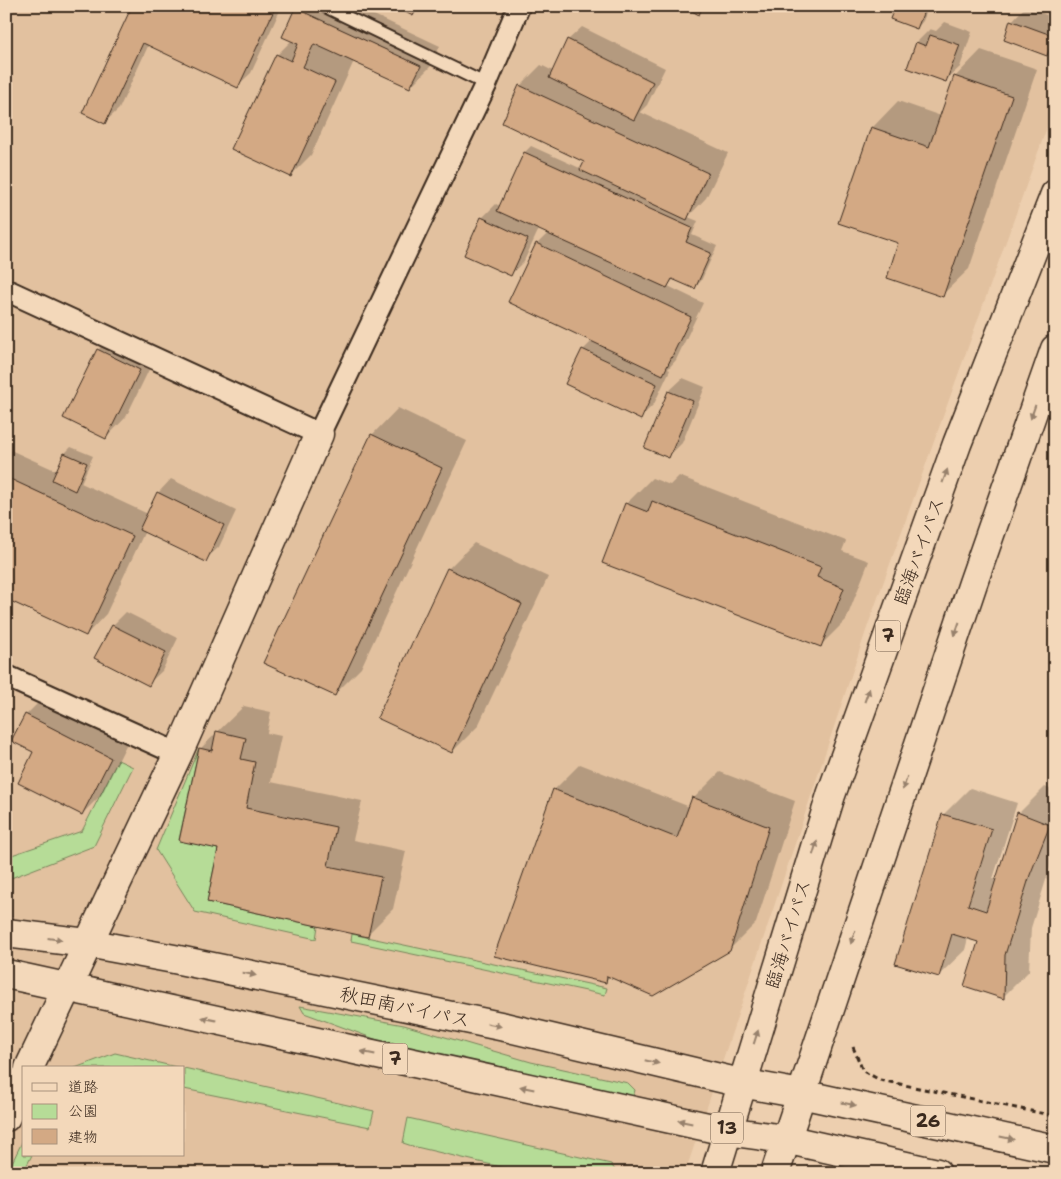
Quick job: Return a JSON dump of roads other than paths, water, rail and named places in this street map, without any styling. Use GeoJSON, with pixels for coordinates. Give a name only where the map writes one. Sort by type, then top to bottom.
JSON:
{"type":"FeatureCollection","features":[{"type":"Feature","properties":{"kind":"main road","name":"臨海バイパス"},"geometry":{"type":"LineString","coordinates":[[741,1083],[838,777],[957,444],[1055,194]]}},
{"type":"Feature","properties":{"kind":"main road"},"geometry":{"type":"LineString","coordinates":[[774,1173],[973,583],[1055,349]]}},
{"type":"Feature","properties":{"kind":"main road"},"geometry":{"type":"LineString","coordinates":[[30,1066],[65,988],[178,754],[319,434]]}},
{"type":"Feature","properties":{"kind":"main road","name":"秋田南バイパス"},"geometry":{"type":"LineString","coordinates":[[6,933],[87,943],[174,959],[505,1028],[741,1083],[801,1094]]}},
{"type":"Feature","properties":{"kind":"main road","name":"7"},"geometry":{"type":"LineString","coordinates":[[6,974],[726,1131],[785,1139]]}},
{"type":"Feature","properties":{"kind":"main road"},"geometry":{"type":"LineString","coordinates":[[6,1117],[22,1083]]}},
{"type":"Feature","properties":{"kind":"main road","name":"13"},"geometry":{"type":"LineString","coordinates":[[715,1173],[741,1083]]}},
{"type":"Feature","properties":{"kind":"main road","name":"26"},"geometry":{"type":"LineString","coordinates":[[801,1094],[1055,1149]]}},
{"type":"Feature","properties":{"kind":"main road"},"geometry":{"type":"LineString","coordinates":[[785,1139],[937,1173]]}},
{"type":"Feature","properties":{"kind":"street"},"geometry":{"type":"LineString","coordinates":[[6,290],[319,434],[486,84],[520,6]]}},
{"type":"Feature","properties":{"kind":"street"},"geometry":{"type":"LineString","coordinates":[[6,676],[178,754]]}},
{"type":"Feature","properties":{"kind":"lane"},"geometry":{"type":"LineString","coordinates":[[324,6],[486,84]]}}]}
